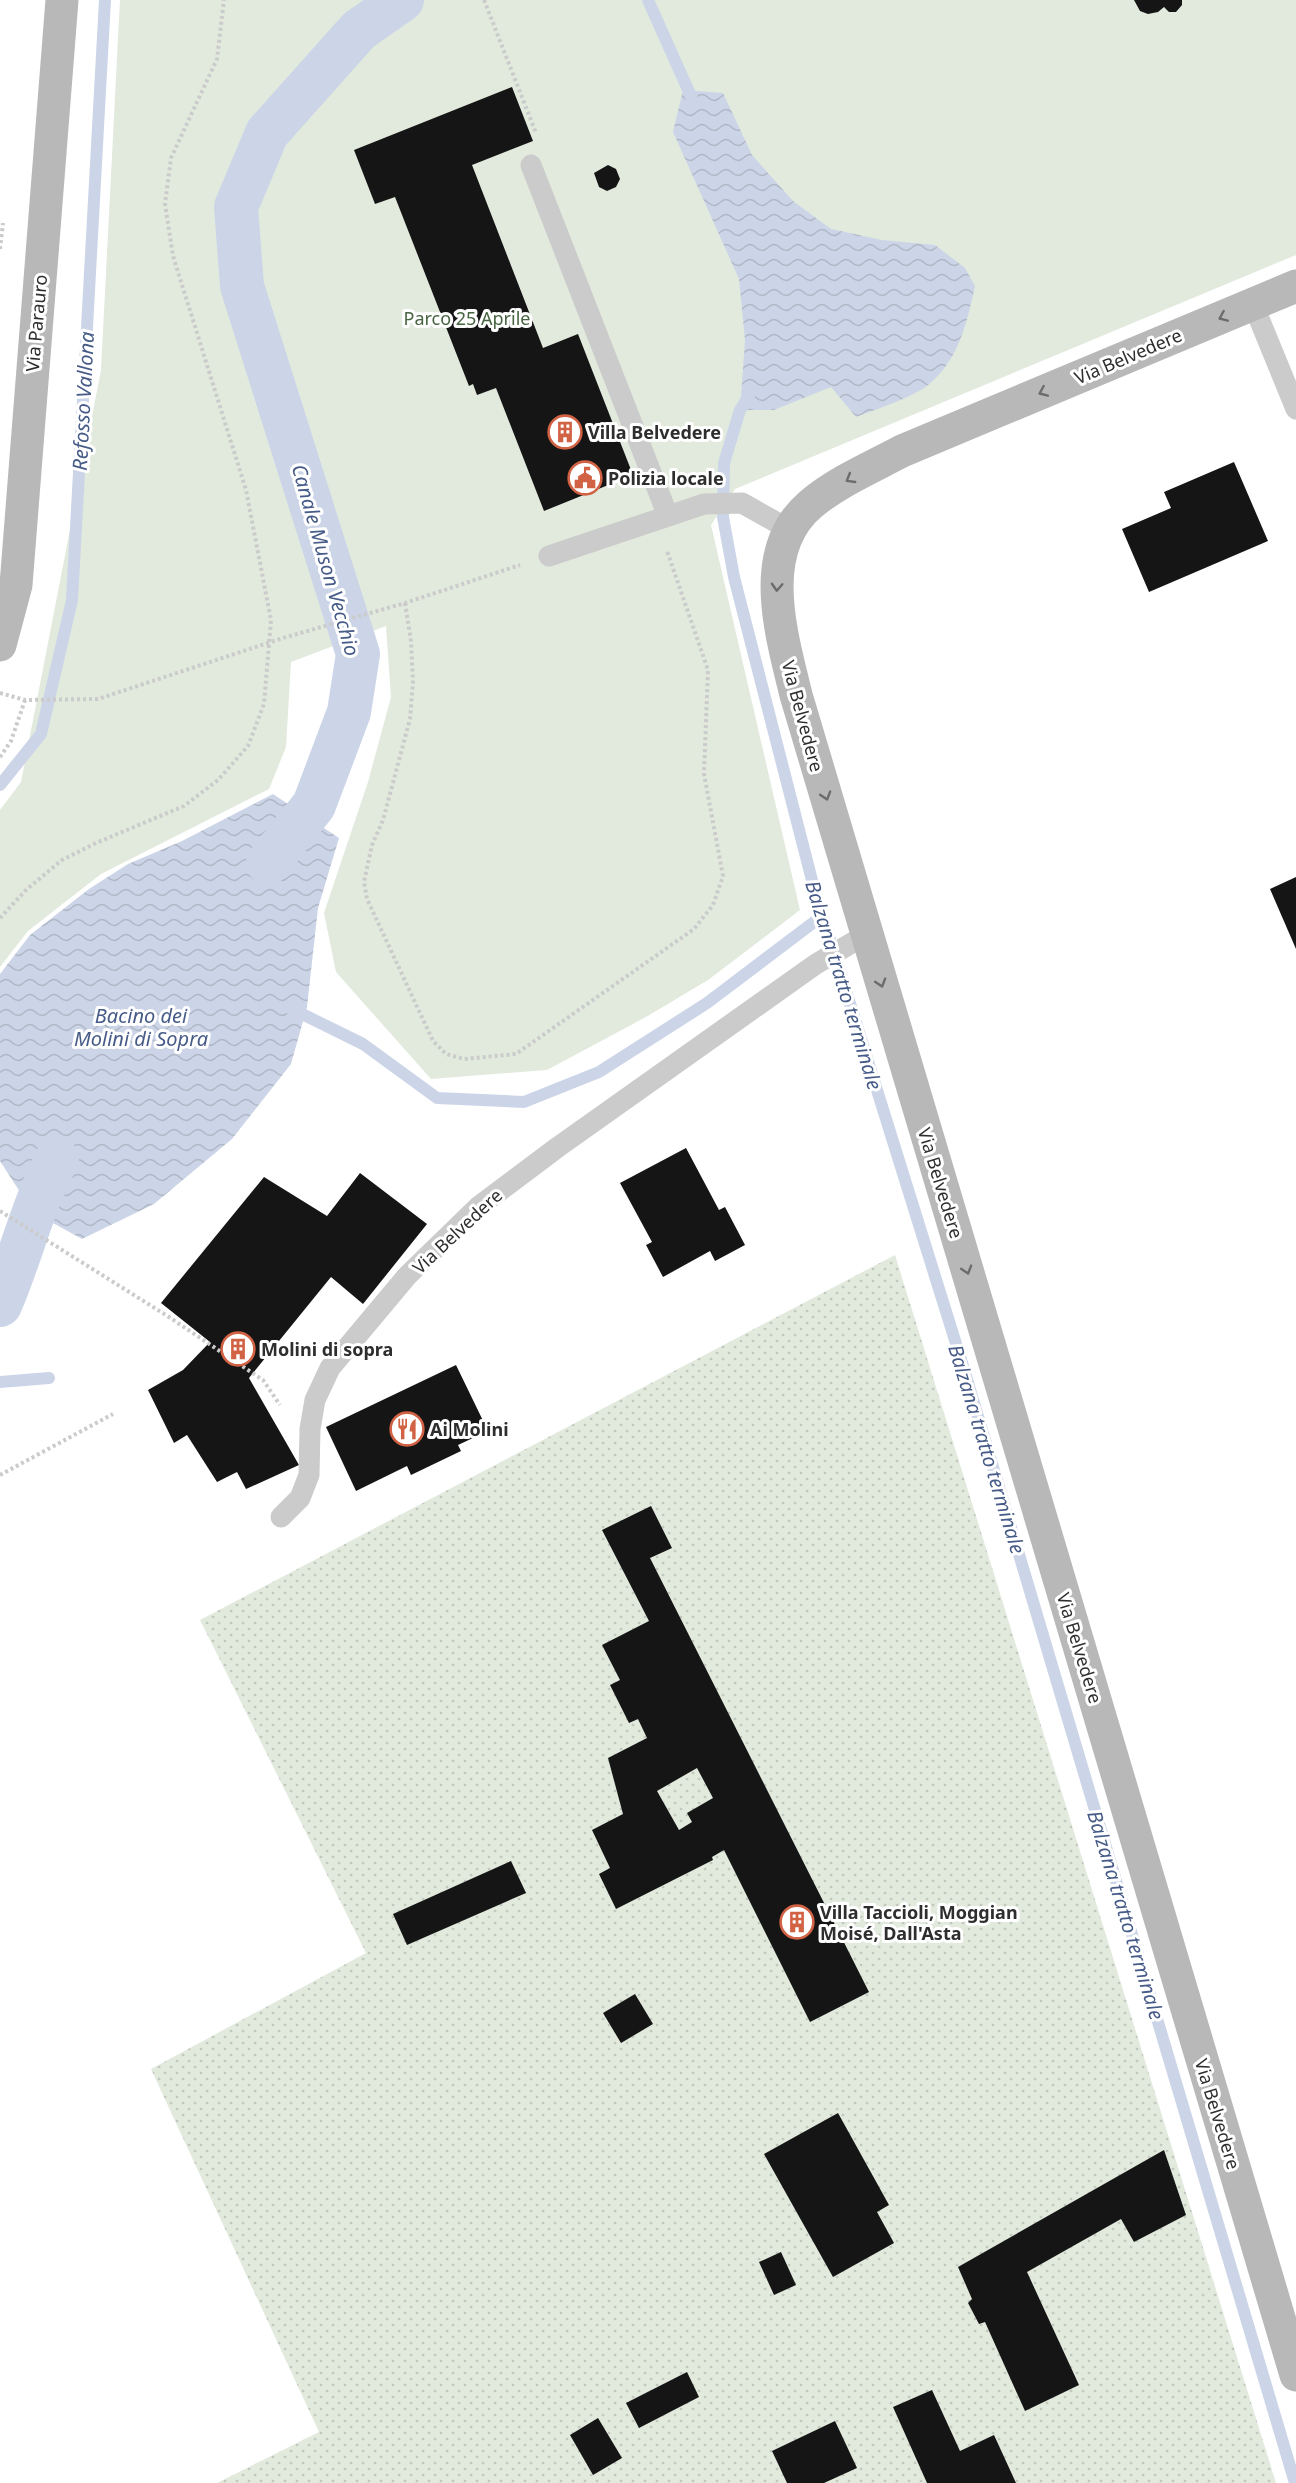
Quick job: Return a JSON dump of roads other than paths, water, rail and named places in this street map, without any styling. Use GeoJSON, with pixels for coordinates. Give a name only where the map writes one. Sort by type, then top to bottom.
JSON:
{"type":"FeatureCollection","features":[{"type":"Feature","properties":{"kind":"street","name":"Via Parauro"},"geometry":{"type":"LineString","coordinates":[[0,645],[16,585],[62,0]]}},
{"type":"Feature","properties":{"kind":"street","name":"Via Belvedere"},"geometry":{"type":"LineString","coordinates":[[1296,286],[902,451],[851,478],[810,505],[790,530],[782,552],[775,587],[778,622],[860,937],[1296,2375]]}},
{"type":"Feature","properties":{"kind":"lane"},"geometry":{"type":"LineString","coordinates":[[531,165],[662,517]]}},
{"type":"Feature","properties":{"kind":"lane"},"geometry":{"type":"LineString","coordinates":[[1253,304],[1296,409]]}},
{"type":"Feature","properties":{"kind":"lane"},"geometry":{"type":"LineString","coordinates":[[549,556],[704,504],[742,503],[790,530]]}},
{"type":"Feature","properties":{"kind":"lane","name":"Via Belvedere"},"geometry":{"type":"LineString","coordinates":[[281,1517],[300,1498],[309,1475],[310,1429],[315,1400],[330,1368],[407,1276],[478,1207],[558,1147],[860,937]]}},
{"type":"Feature","properties":{"kind":"water"},"geometry":{"type":"Polygon","coordinates":[[[683,90],[723,93],[752,155],[793,201],[831,229],[882,240],[935,245],[965,268],[975,286],[965,327],[947,364],[928,385],[903,399],[856,417],[831,387],[774,410],[740,410],[745,340],[739,279],[673,132],[683,90]]]}},
{"type":"Feature","properties":{"kind":"water","name":"Bacino dei Molini di Sopra"},"geometry":{"type":"Polygon","coordinates":[[[273,794],[339,838],[318,908],[307,1007],[291,1064],[232,1139],[154,1204],[82,1239],[33,1212],[0,1161],[0,974],[30,935],[89,889],[128,864],[182,841],[273,794]]]}},
{"type":"Feature","properties":{"kind":"waterway","name":"Refosso Vallona"},"geometry":{"type":"LineString","coordinates":[[0,785],[41,734],[72,600],[105,0]]}},
{"type":"Feature","properties":{"kind":"waterway","name":"Canale Muson Vecchio"},"geometry":{"type":"LineString","coordinates":[[268,863],[314,805],[349,712],[358,654],[242,286],[236,207],[267,133],[359,30],[402,0]]}},
{"type":"Feature","properties":{"kind":"waterway"},"geometry":{"type":"LineString","coordinates":[[648,0],[694,103]]}},
{"type":"Feature","properties":{"kind":"waterway","name":"Balzana tratto terminale"},"geometry":{"type":"LineString","coordinates":[[749,396],[740,410],[724,463],[723,517],[734,577],[814,888],[963,1366],[1295,2483]]}},
{"type":"Feature","properties":{"kind":"waterway"},"geometry":{"type":"LineString","coordinates":[[290,1008],[363,1044],[437,1098],[524,1102],[599,1072],[707,1003],[822,916]]}},
{"type":"Feature","properties":{"kind":"waterway","name":"Canale Muson Vecchio"},"geometry":{"type":"LineString","coordinates":[[0,1305],[40,1195],[57,1159]]}},
{"type":"Feature","properties":{"kind":"waterway"},"geometry":{"type":"LineString","coordinates":[[0,1382],[49,1378]]}},
{"type":"Feature","properties":{"kind":"place","name":"Villa Belvedere"},"geometry":{"type":"Point","coordinates":[565,432]}},
{"type":"Feature","properties":{"kind":"place","name":"Polizia locale"},"geometry":{"type":"Point","coordinates":[585,478]}},
{"type":"Feature","properties":{"kind":"place","name":"Molini di sopra"},"geometry":{"type":"Point","coordinates":[238,1349]}},
{"type":"Feature","properties":{"kind":"place","name":"Ai Molini"},"geometry":{"type":"Point","coordinates":[407,1429]}},
{"type":"Feature","properties":{"kind":"place","name":"Villa Taccioli, Moggian Moisé, Dall'Asta"},"geometry":{"type":"Point","coordinates":[797,1922]}},
{"type":"Feature","properties":{"kind":"park label","name":"Parco 25 Aprile"},"geometry":{"type":"Point","coordinates":[467,318]}}]}
